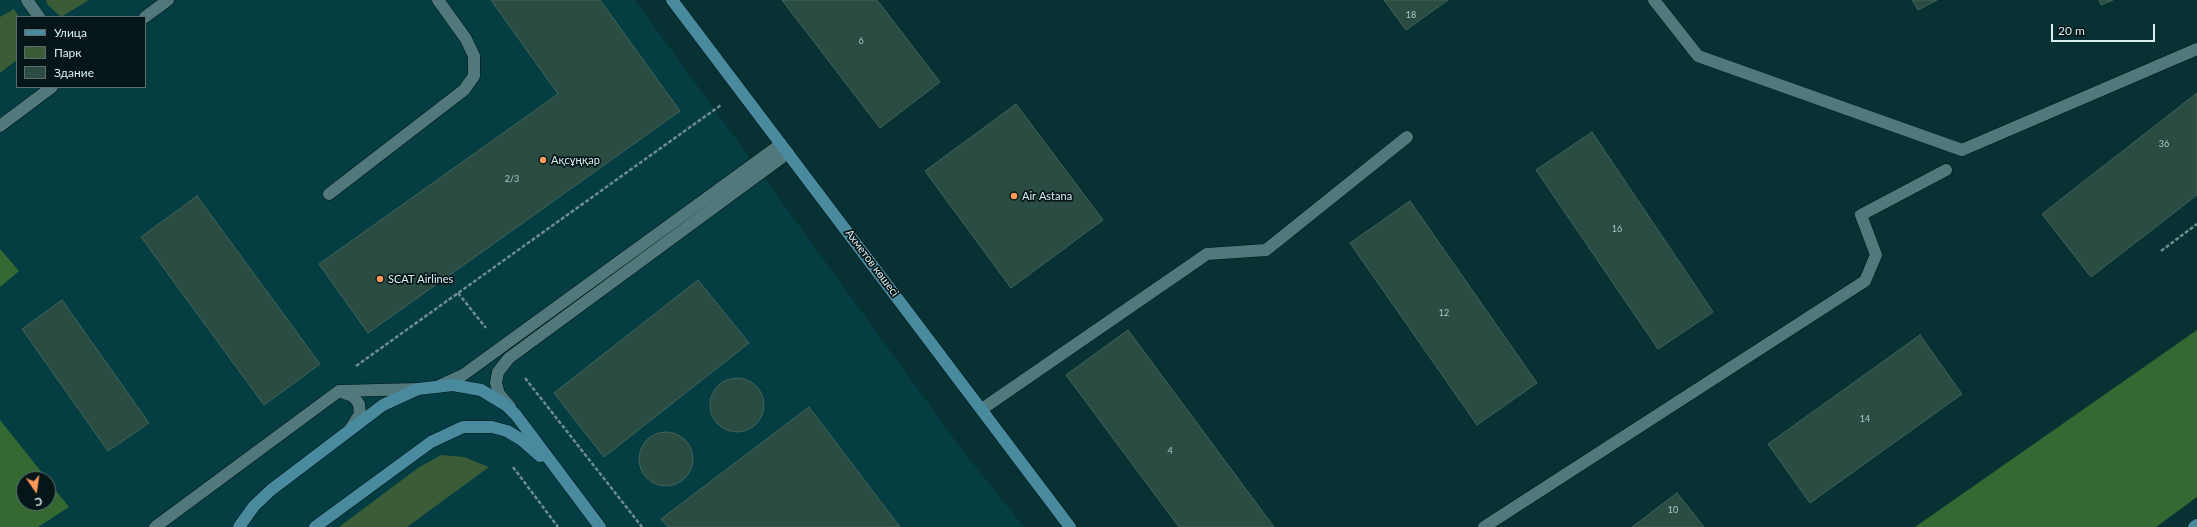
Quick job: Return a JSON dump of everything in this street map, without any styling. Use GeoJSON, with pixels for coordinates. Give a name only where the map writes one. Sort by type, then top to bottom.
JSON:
{"type":"FeatureCollection","features":[{"type":"Feature","properties":{"kind":"street","name":"Ахметов көшесі"},"geometry":{"type":"LineString","coordinates":[[672,0],[1070,527]]}},
{"type":"Feature","properties":{"kind":"street"},"geometry":{"type":"LineString","coordinates":[[239,527],[254,506],[318,454],[383,405],[418,389],[453,385],[481,390],[495,397],[516,414],[600,527]]}},
{"type":"Feature","properties":{"kind":"street"},"geometry":{"type":"LineString","coordinates":[[315,527],[431,442],[463,427],[492,427],[507,431],[522,440],[570,487]]}},
{"type":"Feature","properties":{"kind":"lane"},"geometry":{"type":"LineString","coordinates":[[26,0],[38,16]]}},
{"type":"Feature","properties":{"kind":"lane"},"geometry":{"type":"LineString","coordinates":[[146,16],[168,0]]}},
{"type":"Feature","properties":{"kind":"lane"},"geometry":{"type":"LineString","coordinates":[[329,194],[464,90],[474,76],[474,56],[466,39],[438,0]]}},
{"type":"Feature","properties":{"kind":"lane"},"geometry":{"type":"LineString","coordinates":[[1654,0],[1698,56],[1962,150],[2197,49]]}},
{"type":"Feature","properties":{"kind":"lane"},"geometry":{"type":"LineString","coordinates":[[0,126],[51,88]]}},
{"type":"Feature","properties":{"kind":"lane"},"geometry":{"type":"LineString","coordinates":[[982,409],[1207,254],[1266,250],[1407,137]]}},
{"type":"Feature","properties":{"kind":"lane"},"geometry":{"type":"LineString","coordinates":[[435,386],[445,384],[463,375],[784,149]]}},
{"type":"Feature","properties":{"kind":"lane"},"geometry":{"type":"LineString","coordinates":[[516,414],[500,394],[496,383],[498,372],[510,358],[784,149]]}},
{"type":"Feature","properties":{"kind":"lane"},"geometry":{"type":"LineString","coordinates":[[1484,527],[1865,281],[1876,255],[1860,215],[1946,170]]}},
{"type":"Feature","properties":{"kind":"lane"},"geometry":{"type":"LineString","coordinates":[[155,527],[339,391],[418,389]]}},
{"type":"Feature","properties":{"kind":"lane"},"geometry":{"type":"LineString","coordinates":[[339,391],[353,396],[361,409],[358,419],[350,430]]}},
{"type":"Feature","properties":{"kind":"path"},"geometry":{"type":"LineString","coordinates":[[339,391],[354,367],[724,103]]}},
{"type":"Feature","properties":{"kind":"path"},"geometry":{"type":"LineString","coordinates":[[2161,251],[2197,224]]}},
{"type":"Feature","properties":{"kind":"path"},"geometry":{"type":"LineString","coordinates":[[458,293],[501,347]]}},
{"type":"Feature","properties":{"kind":"path"},"geometry":{"type":"LineString","coordinates":[[510,358],[642,527]]}},
{"type":"Feature","properties":{"kind":"path"},"geometry":{"type":"LineString","coordinates":[[512,467],[558,527]]}},
{"type":"Feature","properties":{"kind":"shaded area"},"geometry":{"type":"Polygon","coordinates":[[[0,0],[635,0],[963,451],[1024,527],[0,527],[0,0]]]}},
{"type":"Feature","properties":{"kind":"green space"},"geometry":{"type":"Polygon","coordinates":[[[46,0],[89,0],[63,16],[60,16],[47,4],[46,0]]]}},
{"type":"Feature","properties":{"kind":"green space"},"geometry":{"type":"Polygon","coordinates":[[[14,9],[18,16],[16,16],[16,61],[0,73],[0,17],[14,9]]]}},
{"type":"Feature","properties":{"kind":"green space"},"geometry":{"type":"Polygon","coordinates":[[[0,249],[19,271],[0,287],[0,249]]]}},
{"type":"Feature","properties":{"kind":"green space"},"geometry":{"type":"Polygon","coordinates":[[[2197,330],[2197,497],[2156,527],[1915,527],[2197,330]]]}},
{"type":"Feature","properties":{"kind":"green space"},"geometry":{"type":"Polygon","coordinates":[[[0,420],[41,471],[16,471],[16,511],[56,511],[56,491],[69,507],[38,527],[0,527],[0,420]]]}},
{"type":"Feature","properties":{"kind":"green space"},"geometry":{"type":"Polygon","coordinates":[[[441,455],[464,457],[489,467],[407,527],[339,527],[418,468],[441,455]]]}},
{"type":"Feature","properties":{"kind":"building"},"geometry":{"type":"Polygon","coordinates":[[[491,0],[600,0],[680,111],[368,333],[319,264],[558,94],[491,0]]]}},
{"type":"Feature","properties":{"kind":"building"},"geometry":{"type":"Polygon","coordinates":[[[782,0],[877,0],[940,82],[880,128],[782,0]]]}},
{"type":"Feature","properties":{"kind":"building"},"geometry":{"type":"Polygon","coordinates":[[[1384,0],[1448,0],[1406,30],[1384,0]]]}},
{"type":"Feature","properties":{"kind":"building"},"geometry":{"type":"Polygon","coordinates":[[[1912,0],[1937,0],[1918,10],[1912,0]]]}},
{"type":"Feature","properties":{"kind":"building"},"geometry":{"type":"Polygon","coordinates":[[[2099,0],[2113,0],[2101,5],[2099,0]]]}},
{"type":"Feature","properties":{"kind":"building"},"geometry":{"type":"Polygon","coordinates":[[[2197,93],[2197,195],[2091,277],[2042,214],[2197,93]]]}},
{"type":"Feature","properties":{"kind":"building","name":"Air Astana"},"geometry":{"type":"Polygon","coordinates":[[[1016,104],[1103,220],[1011,288],[925,171],[1016,104]]]}},
{"type":"Feature","properties":{"kind":"building"},"geometry":{"type":"Polygon","coordinates":[[[1592,132],[1713,312],[1658,349],[1536,170],[1592,132]]]}},
{"type":"Feature","properties":{"kind":"building"},"geometry":{"type":"Polygon","coordinates":[[[197,196],[320,364],[264,405],[141,237],[197,196]]]}},
{"type":"Feature","properties":{"kind":"building"},"geometry":{"type":"Polygon","coordinates":[[[1410,201],[1537,383],[1477,425],[1350,243],[1410,201]]]}},
{"type":"Feature","properties":{"kind":"building"},"geometry":{"type":"Polygon","coordinates":[[[698,280],[749,343],[604,457],[554,393],[698,280]]]}},
{"type":"Feature","properties":{"kind":"building"},"geometry":{"type":"Polygon","coordinates":[[[62,300],[149,423],[108,451],[22,329],[62,300]]]}},
{"type":"Feature","properties":{"kind":"building"},"geometry":{"type":"Polygon","coordinates":[[[1128,330],[1274,527],[1179,527],[1066,375],[1128,330]]]}},
{"type":"Feature","properties":{"kind":"building"},"geometry":{"type":"Polygon","coordinates":[[[1920,335],[1962,394],[1810,503],[1768,444],[1920,335]]]}},
{"type":"Feature","properties":{"kind":"building"},"geometry":{"type":"Polygon","coordinates":[[[737,378],[747,380],[756,386],[762,395],[764,405],[762,415],[756,424],[747,430],[737,432],[727,430],[718,424],[712,415],[710,405],[712,395],[718,386],[727,380],[737,378]]]}},
{"type":"Feature","properties":{"kind":"building"},"geometry":{"type":"Polygon","coordinates":[[[809,407],[900,527],[668,527],[661,519],[809,407]]]}},
{"type":"Feature","properties":{"kind":"building"},"geometry":{"type":"Polygon","coordinates":[[[666,432],[676,434],[685,440],[691,449],[693,459],[691,469],[685,478],[676,484],[666,486],[656,484],[647,478],[641,469],[639,459],[641,449],[647,440],[656,434],[666,432]]]}},
{"type":"Feature","properties":{"kind":"building"},"geometry":{"type":"Polygon","coordinates":[[[1677,493],[1704,527],[1632,527],[1677,493]]]}},
{"type":"Feature","properties":{"kind":"place","name":"Ақсұңқар"},"geometry":{"type":"Point","coordinates":[543,160]}},
{"type":"Feature","properties":{"kind":"place","name":"Air Astana"},"geometry":{"type":"Point","coordinates":[1014,196]}},
{"type":"Feature","properties":{"kind":"place","name":"SCAT Airlines"},"geometry":{"type":"Point","coordinates":[380,279]}}]}
